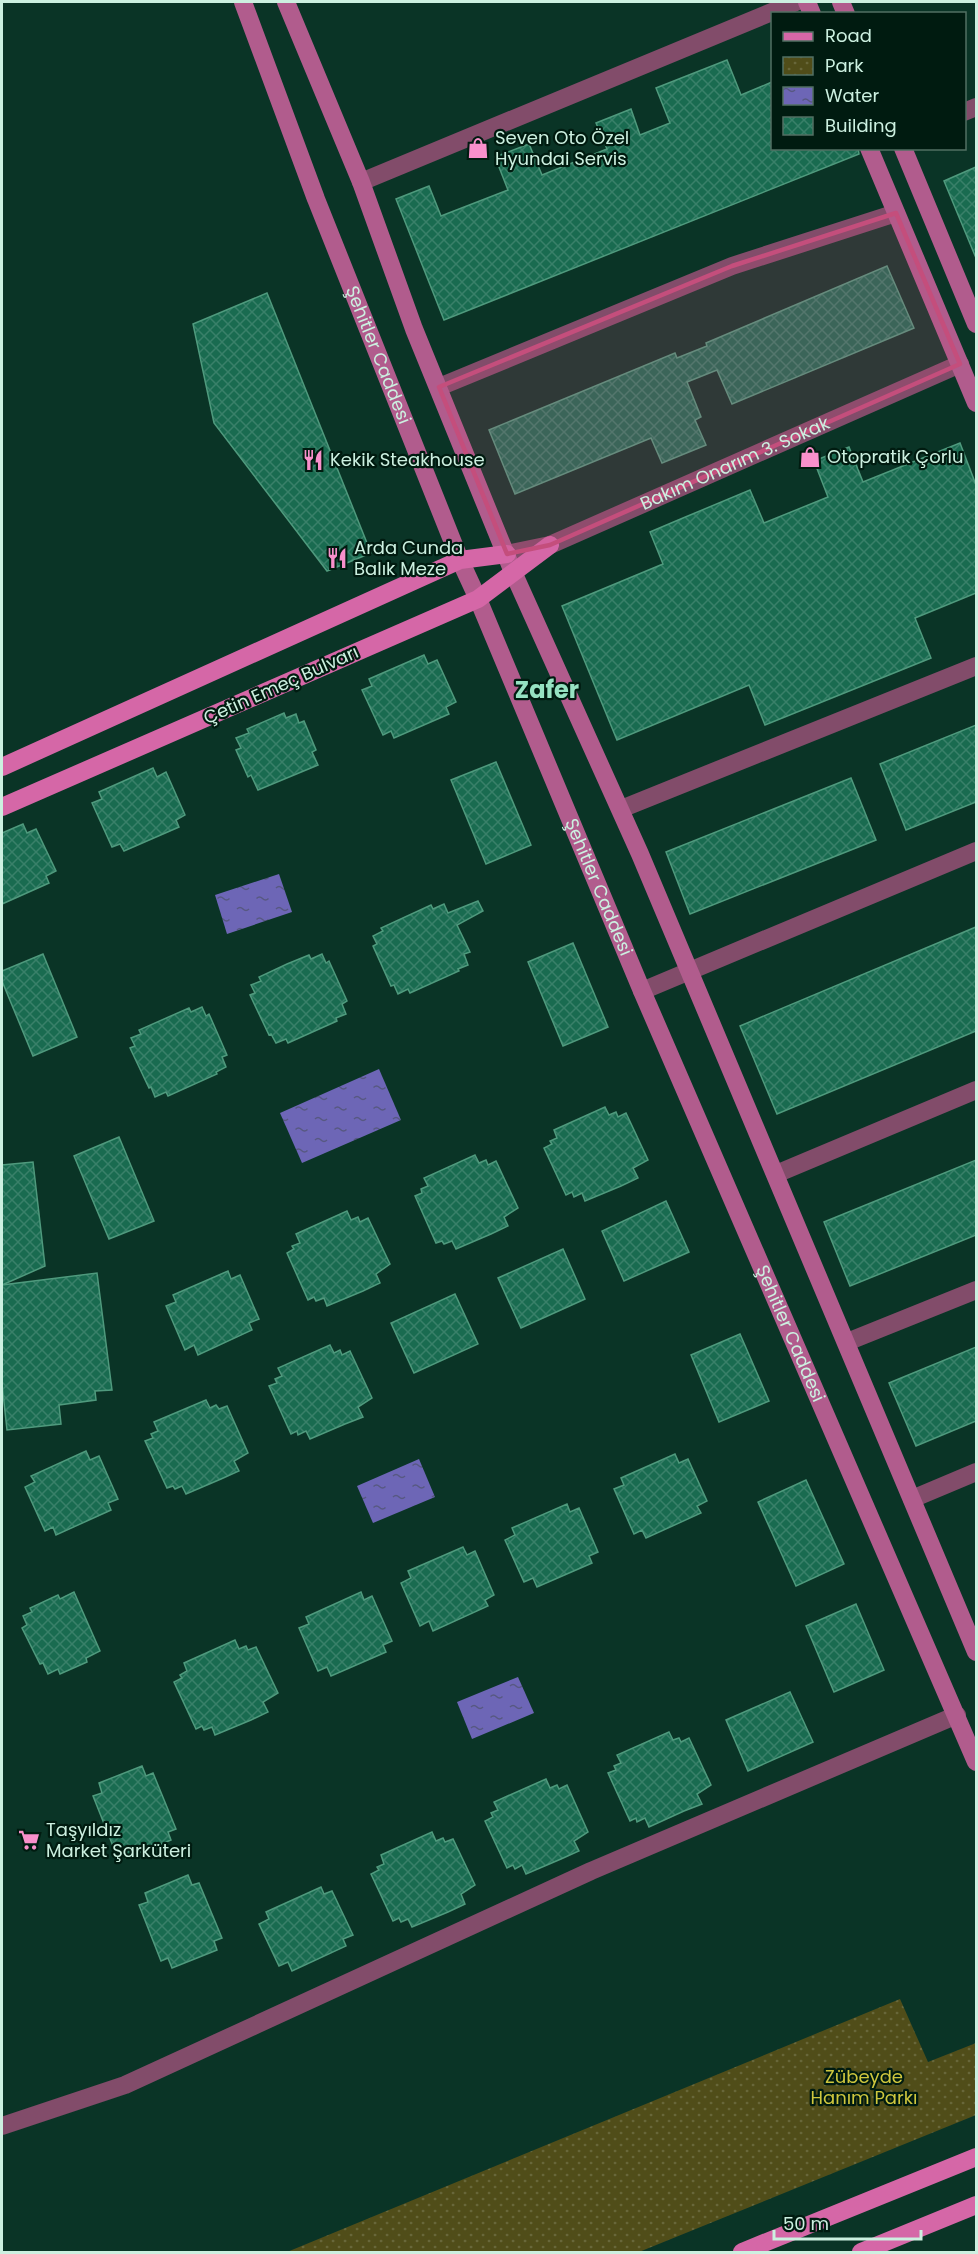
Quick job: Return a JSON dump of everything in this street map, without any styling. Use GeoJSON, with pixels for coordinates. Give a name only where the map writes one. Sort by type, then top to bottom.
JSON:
{"type":"FeatureCollection","features":[{"type":"Feature","properties":{"kind":"main road","name":"Çetin Emeç Bulvarı"},"geometry":{"type":"LineString","coordinates":[[2,807],[478,598],[550,545]]}},
{"type":"Feature","properties":{"kind":"main road"},"geometry":{"type":"LineString","coordinates":[[2,767],[460,560],[507,554]]}},
{"type":"Feature","properties":{"kind":"main road"},"geometry":{"type":"LineString","coordinates":[[742,2253],[976,2157]]}},
{"type":"Feature","properties":{"kind":"main road"},"geometry":{"type":"LineString","coordinates":[[861,2253],[976,2205]]}},
{"type":"Feature","properties":{"kind":"street","name":"Şehitler Caddesi"},"geometry":{"type":"LineString","coordinates":[[243,2],[316,200],[460,560],[642,991],[976,1762]]}},
{"type":"Feature","properties":{"kind":"street"},"geometry":{"type":"LineString","coordinates":[[286,2],[361,182],[414,329],[513,572],[621,809],[976,1652]]}},
{"type":"Feature","properties":{"kind":"street"},"geometry":{"type":"LineString","coordinates":[[772,12],[796,2]]}},
{"type":"Feature","properties":{"kind":"street"},"geometry":{"type":"LineString","coordinates":[[361,182],[771,12]]}},
{"type":"Feature","properties":{"kind":"street"},"geometry":{"type":"LineString","coordinates":[[870,150],[976,404]]}},
{"type":"Feature","properties":{"kind":"street"},"geometry":{"type":"LineString","coordinates":[[904,150],[971,295],[976,324]]}},
{"type":"Feature","properties":{"kind":"street"},"geometry":{"type":"LineString","coordinates":[[439,387],[732,266],[896,213]]}},
{"type":"Feature","properties":{"kind":"street","name":"Bakım Onarım 3. Sokak"},"geometry":{"type":"LineString","coordinates":[[507,554],[550,545],[960,364]]}},
{"type":"Feature","properties":{"kind":"street"},"geometry":{"type":"LineString","coordinates":[[621,809],[976,666]]}},
{"type":"Feature","properties":{"kind":"street"},"geometry":{"type":"LineString","coordinates":[[642,991],[976,851]]}},
{"type":"Feature","properties":{"kind":"street"},"geometry":{"type":"LineString","coordinates":[[776,1174],[976,1090]]}},
{"type":"Feature","properties":{"kind":"street"},"geometry":{"type":"LineString","coordinates":[[847,1342],[976,1290]]}},
{"type":"Feature","properties":{"kind":"street"},"geometry":{"type":"LineString","coordinates":[[912,1499],[976,1472]]}},
{"type":"Feature","properties":{"kind":"street"},"geometry":{"type":"LineString","coordinates":[[2,2126],[125,2085],[591,1871],[957,1715]]}},
{"type":"Feature","properties":{"kind":"highlighted area"},"geometry":{"type":"Polygon","coordinates":[[[896,213],[960,364],[550,545],[507,554],[439,387],[732,266],[896,213]]]}},
{"type":"Feature","properties":{"kind":"green space","name":"Zübeyde Hanım Parkı"},"geometry":{"type":"Polygon","coordinates":[[[900,1999],[928,2062],[976,2043],[976,2115],[639,2252],[287,2252],[900,1999]]]}},
{"type":"Feature","properties":{"kind":"water"},"geometry":{"type":"Polygon","coordinates":[[[279,874],[292,912],[227,934],[215,895],[279,874]]]}},
{"type":"Feature","properties":{"kind":"water"},"geometry":{"type":"Polygon","coordinates":[[[379,1069],[401,1120],[302,1163],[280,1113],[379,1069]]]}},
{"type":"Feature","properties":{"kind":"water"},"geometry":{"type":"Polygon","coordinates":[[[419,1459],[435,1497],[373,1523],[357,1486],[419,1459]]]}},
{"type":"Feature","properties":{"kind":"water"},"geometry":{"type":"Polygon","coordinates":[[[518,1677],[534,1713],[472,1739],[457,1702],[518,1677]]]}},
{"type":"Feature","properties":{"kind":"building"},"geometry":{"type":"Polygon","coordinates":[[[727,60],[741,95],[771,82],[771,150],[858,150],[859,154],[444,320],[396,199],[429,186],[441,216],[508,190],[495,157],[529,144],[542,175],[607,149],[596,123],[631,109],[640,135],[670,123],[656,88],[727,60]]]}},
{"type":"Feature","properties":{"kind":"building"},"geometry":{"type":"Polygon","coordinates":[[[976,167],[976,258],[944,181],[976,167]]]}},
{"type":"Feature","properties":{"kind":"building"},"geometry":{"type":"Polygon","coordinates":[[[887,266],[914,328],[732,404],[717,370],[687,382],[701,417],[695,420],[706,445],[662,463],[651,438],[515,494],[489,430],[675,353],[677,358],[707,346],[706,343],[887,266]]]}},
{"type":"Feature","properties":{"kind":"building"},"geometry":{"type":"Polygon","coordinates":[[[267,293],[371,553],[327,571],[214,423],[193,324],[267,293]]]}},
{"type":"Feature","properties":{"kind":"building"},"geometry":{"type":"Polygon","coordinates":[[[960,443],[976,485],[976,593],[915,618],[931,658],[765,725],[749,685],[617,740],[562,606],[663,564],[650,532],[750,490],[764,523],[828,497],[814,461],[849,447],[863,482],[960,443]]]}},
{"type":"Feature","properties":{"kind":"building"},"geometry":{"type":"Polygon","coordinates":[[[424,655],[428,664],[437,660],[456,702],[446,707],[449,714],[394,738],[391,731],[383,735],[362,690],[372,686],[369,679],[424,655]]]}},
{"type":"Feature","properties":{"kind":"building"},"geometry":{"type":"Polygon","coordinates":[[[284,713],[286,718],[296,714],[299,723],[304,721],[316,750],[312,752],[318,765],[258,790],[251,775],[248,777],[236,750],[241,748],[236,738],[249,733],[247,729],[284,713]]]}},
{"type":"Feature","properties":{"kind":"building"},"geometry":{"type":"Polygon","coordinates":[[[976,725],[976,802],[906,830],[880,764],[976,725]]]}},
{"type":"Feature","properties":{"kind":"building"},"geometry":{"type":"Polygon","coordinates":[[[496,762],[531,845],[486,864],[451,780],[496,762]]]}},
{"type":"Feature","properties":{"kind":"building"},"geometry":{"type":"Polygon","coordinates":[[[153,768],[157,777],[166,772],[185,815],[176,820],[179,827],[124,851],[120,844],[112,847],[92,803],[102,799],[99,792],[153,768]]]}},
{"type":"Feature","properties":{"kind":"building"},"geometry":{"type":"Polygon","coordinates":[[[851,778],[876,840],[690,914],[666,852],[851,778]]]}},
{"type":"Feature","properties":{"kind":"building"},"geometry":{"type":"Polygon","coordinates":[[[23,824],[27,833],[36,829],[56,871],[46,876],[49,883],[2,904],[2,833],[23,824]]]}},
{"type":"Feature","properties":{"kind":"building"},"geometry":{"type":"Polygon","coordinates":[[[478,901],[483,911],[457,925],[470,952],[464,954],[468,965],[410,993],[408,989],[398,994],[394,985],[391,986],[373,946],[377,944],[373,936],[383,931],[381,928],[431,905],[433,909],[444,904],[448,913],[478,901]]]}},
{"type":"Feature","properties":{"kind":"building"},"geometry":{"type":"Polygon","coordinates":[[[976,927],[976,1031],[777,1114],[740,1026],[976,927]]]}},
{"type":"Feature","properties":{"kind":"building"},"geometry":{"type":"Polygon","coordinates":[[[573,943],[608,1027],[563,1046],[528,962],[573,943]]]}},
{"type":"Feature","properties":{"kind":"building"},"geometry":{"type":"Polygon","coordinates":[[[43,954],[77,1037],[33,1056],[2,981],[2,971],[43,954]]]}},
{"type":"Feature","properties":{"kind":"building"},"geometry":{"type":"Polygon","coordinates":[[[322,954],[326,963],[329,961],[347,1001],[342,1004],[346,1014],[336,1018],[337,1021],[288,1043],[286,1039],[276,1043],[271,1034],[269,1035],[250,995],[255,993],[251,985],[261,981],[259,977],[287,964],[309,955],[311,959],[322,954]]]}},
{"type":"Feature","properties":{"kind":"building"},"geometry":{"type":"Polygon","coordinates":[[[202,1007],[206,1016],[209,1014],[227,1055],[222,1057],[226,1067],[216,1072],[217,1074],[168,1096],[166,1092],[155,1097],[130,1048],[135,1046],[131,1038],[141,1034],[139,1030],[189,1008],[191,1012],[202,1007]]]}},
{"type":"Feature","properties":{"kind":"building"},"geometry":{"type":"Polygon","coordinates":[[[605,1107],[609,1115],[616,1112],[618,1117],[626,1113],[648,1160],[633,1168],[638,1178],[621,1186],[585,1201],[582,1193],[574,1197],[572,1192],[566,1195],[544,1148],[552,1144],[550,1141],[557,1138],[554,1130],[605,1107]]]}},
{"type":"Feature","properties":{"kind":"building"},"geometry":{"type":"Polygon","coordinates":[[[119,1137],[154,1221],[109,1239],[74,1156],[119,1137]]]}},
{"type":"Feature","properties":{"kind":"building"},"geometry":{"type":"Polygon","coordinates":[[[475,1155],[479,1163],[486,1160],[488,1165],[496,1161],[518,1208],[504,1217],[508,1226],[456,1249],[452,1241],[444,1244],[442,1241],[436,1243],[415,1196],[422,1193],[421,1189],[428,1186],[424,1178],[475,1155]]]}},
{"type":"Feature","properties":{"kind":"building"},"geometry":{"type":"Polygon","coordinates":[[[976,1160],[976,1235],[850,1286],[824,1222],[976,1160]]]}},
{"type":"Feature","properties":{"kind":"building"},"geometry":{"type":"Polygon","coordinates":[[[33,1162],[45,1266],[2,1285],[2,1165],[33,1162]]]}},
{"type":"Feature","properties":{"kind":"building"},"geometry":{"type":"Polygon","coordinates":[[[666,1201],[689,1252],[624,1281],[602,1231],[666,1201]]]}},
{"type":"Feature","properties":{"kind":"building"},"geometry":{"type":"Polygon","coordinates":[[[347,1211],[351,1220],[358,1217],[360,1222],[368,1218],[390,1264],[376,1274],[380,1283],[363,1291],[327,1306],[324,1298],[316,1301],[314,1297],[308,1300],[287,1253],[294,1249],[292,1246],[300,1243],[296,1234],[347,1211]]]}},
{"type":"Feature","properties":{"kind":"building"},"geometry":{"type":"Polygon","coordinates":[[[563,1249],[585,1299],[521,1328],[498,1278],[563,1249]]]}},
{"type":"Feature","properties":{"kind":"building"},"geometry":{"type":"Polygon","coordinates":[[[228,1271],[231,1279],[240,1275],[259,1319],[249,1323],[252,1330],[198,1355],[194,1345],[185,1350],[166,1306],[176,1302],[173,1295],[228,1271]]]}},
{"type":"Feature","properties":{"kind":"building"},"geometry":{"type":"Polygon","coordinates":[[[97,1273],[112,1390],[95,1391],[96,1400],[59,1405],[61,1424],[7,1430],[2,1384],[2,1285],[97,1273]]]}},
{"type":"Feature","properties":{"kind":"building"},"geometry":{"type":"Polygon","coordinates":[[[455,1294],[478,1344],[414,1373],[391,1323],[455,1294]]]}},
{"type":"Feature","properties":{"kind":"building"},"geometry":{"type":"Polygon","coordinates":[[[740,1334],[769,1401],[719,1422],[691,1355],[740,1334]]]}},
{"type":"Feature","properties":{"kind":"building"},"geometry":{"type":"Polygon","coordinates":[[[330,1345],[334,1353],[340,1350],[342,1355],[350,1351],[372,1398],[358,1407],[363,1417],[310,1439],[306,1431],[298,1435],[297,1431],[291,1434],[269,1386],[277,1383],[275,1379],[282,1376],[278,1368],[330,1345]]]}},
{"type":"Feature","properties":{"kind":"building"},"geometry":{"type":"Polygon","coordinates":[[[976,1347],[976,1421],[916,1446],[889,1383],[976,1347]]]}},
{"type":"Feature","properties":{"kind":"building"},"geometry":{"type":"Polygon","coordinates":[[[206,1400],[210,1408],[216,1405],[219,1409],[227,1406],[248,1453],[234,1461],[239,1471],[221,1479],[186,1494],[182,1486],[175,1489],[173,1486],[167,1488],[145,1441],[153,1438],[151,1434],[158,1431],[154,1422],[206,1400]]]}},
{"type":"Feature","properties":{"kind":"building"},"geometry":{"type":"Polygon","coordinates":[[[86,1451],[90,1460],[99,1456],[118,1499],[108,1503],[111,1510],[56,1535],[53,1527],[45,1531],[25,1487],[35,1482],[31,1476],[86,1451]]]}},
{"type":"Feature","properties":{"kind":"building"},"geometry":{"type":"Polygon","coordinates":[[[675,1454],[679,1463],[688,1459],[707,1501],[697,1506],[701,1513],[646,1538],[642,1530],[634,1534],[614,1489],[624,1485],[621,1478],[675,1454]]]}},
{"type":"Feature","properties":{"kind":"building"},"geometry":{"type":"Polygon","coordinates":[[[806,1480],[844,1564],[796,1586],[758,1502],[806,1480]]]}},
{"type":"Feature","properties":{"kind":"building"},"geometry":{"type":"Polygon","coordinates":[[[567,1504],[570,1512],[579,1508],[598,1552],[589,1556],[592,1563],[537,1587],[533,1578],[524,1582],[505,1540],[515,1535],[512,1528],[567,1504]]]}},
{"type":"Feature","properties":{"kind":"building"},"geometry":{"type":"Polygon","coordinates":[[[463,1547],[467,1555],[475,1551],[494,1595],[485,1600],[488,1606],[433,1631],[429,1621],[420,1626],[401,1583],[411,1578],[408,1571],[463,1547]]]}},
{"type":"Feature","properties":{"kind":"building"},"geometry":{"type":"Polygon","coordinates":[[[74,1592],[100,1651],[86,1658],[87,1662],[60,1674],[58,1669],[48,1674],[43,1663],[40,1664],[22,1628],[27,1625],[23,1616],[32,1612],[30,1608],[58,1595],[60,1599],[74,1592]]]}},
{"type":"Feature","properties":{"kind":"building"},"geometry":{"type":"Polygon","coordinates":[[[361,1592],[364,1600],[372,1596],[392,1641],[383,1645],[386,1652],[331,1676],[327,1667],[318,1671],[299,1628],[309,1624],[306,1617],[361,1592]]]}},
{"type":"Feature","properties":{"kind":"building"},"geometry":{"type":"Polygon","coordinates":[[[856,1604],[884,1670],[834,1692],[806,1626],[856,1604]]]}},
{"type":"Feature","properties":{"kind":"building"},"geometry":{"type":"Polygon","coordinates":[[[235,1640],[239,1649],[246,1646],[248,1650],[256,1647],[278,1693],[263,1702],[268,1712],[251,1720],[215,1735],[212,1727],[204,1730],[202,1726],[196,1729],[174,1682],[182,1678],[180,1675],[187,1671],[184,1663],[235,1640]]]}},
{"type":"Feature","properties":{"kind":"building"},"geometry":{"type":"Polygon","coordinates":[[[790,1692],[813,1742],[748,1771],[726,1720],[790,1692]]]}},
{"type":"Feature","properties":{"kind":"building"},"geometry":{"type":"Polygon","coordinates":[[[669,1732],[673,1740],[679,1738],[681,1742],[689,1738],[711,1785],[697,1794],[702,1804],[649,1827],[645,1818],[637,1822],[636,1818],[630,1821],[608,1773],[616,1770],[614,1766],[621,1763],[617,1755],[669,1732]]]}},
{"type":"Feature","properties":{"kind":"building"},"geometry":{"type":"Polygon","coordinates":[[[142,1766],[146,1776],[153,1773],[176,1829],[168,1832],[171,1840],[126,1858],[122,1849],[115,1851],[93,1796],[102,1793],[99,1783],[142,1766]]]}},
{"type":"Feature","properties":{"kind":"building"},"geometry":{"type":"Polygon","coordinates":[[[546,1779],[550,1788],[557,1785],[559,1789],[567,1785],[588,1832],[574,1841],[579,1851],[526,1874],[522,1865],[515,1869],[513,1865],[507,1868],[485,1821],[493,1817],[491,1813],[498,1810],[494,1802],[546,1779]]]}},
{"type":"Feature","properties":{"kind":"building"},"geometry":{"type":"Polygon","coordinates":[[[432,1832],[436,1841],[443,1838],[445,1842],[453,1839],[475,1885],[461,1894],[465,1904],[448,1912],[412,1927],[408,1919],[401,1922],[399,1918],[393,1921],[371,1874],[379,1870],[377,1867],[384,1864],[381,1855],[432,1832]]]}},
{"type":"Feature","properties":{"kind":"building"},"geometry":{"type":"Polygon","coordinates":[[[188,1875],[192,1885],[199,1883],[222,1938],[214,1941],[217,1950],[172,1968],[168,1958],[161,1961],[139,1905],[148,1902],[145,1893],[188,1875]]]}},
{"type":"Feature","properties":{"kind":"building"},"geometry":{"type":"Polygon","coordinates":[[[321,1887],[324,1894],[332,1891],[353,1935],[343,1939],[346,1946],[292,1971],[288,1962],[279,1966],[259,1924],[269,1919],[266,1912],[321,1887]]]}},
{"type":"Feature","properties":{"kind":"place","name":"Seven Oto Özel Hyundai Servis"},"geometry":{"type":"Point","coordinates":[478,148]}},
{"type":"Feature","properties":{"kind":"place","name":"Otopratik Çorlu"},"geometry":{"type":"Point","coordinates":[810,457]}},
{"type":"Feature","properties":{"kind":"place","name":"Kekik Steakhouse"},"geometry":{"type":"Point","coordinates":[313,460]}},
{"type":"Feature","properties":{"kind":"place","name":"Arda Cunda Balık Meze"},"geometry":{"type":"Point","coordinates":[337,558]}},
{"type":"Feature","properties":{"kind":"place","name":"Taşyıldız Market Şarküteri"},"geometry":{"type":"Point","coordinates":[29,1840]}},
{"type":"Feature","properties":{"kind":"district","name":"Zafer"},"geometry":{"type":"Point","coordinates":[547,690]}}]}
